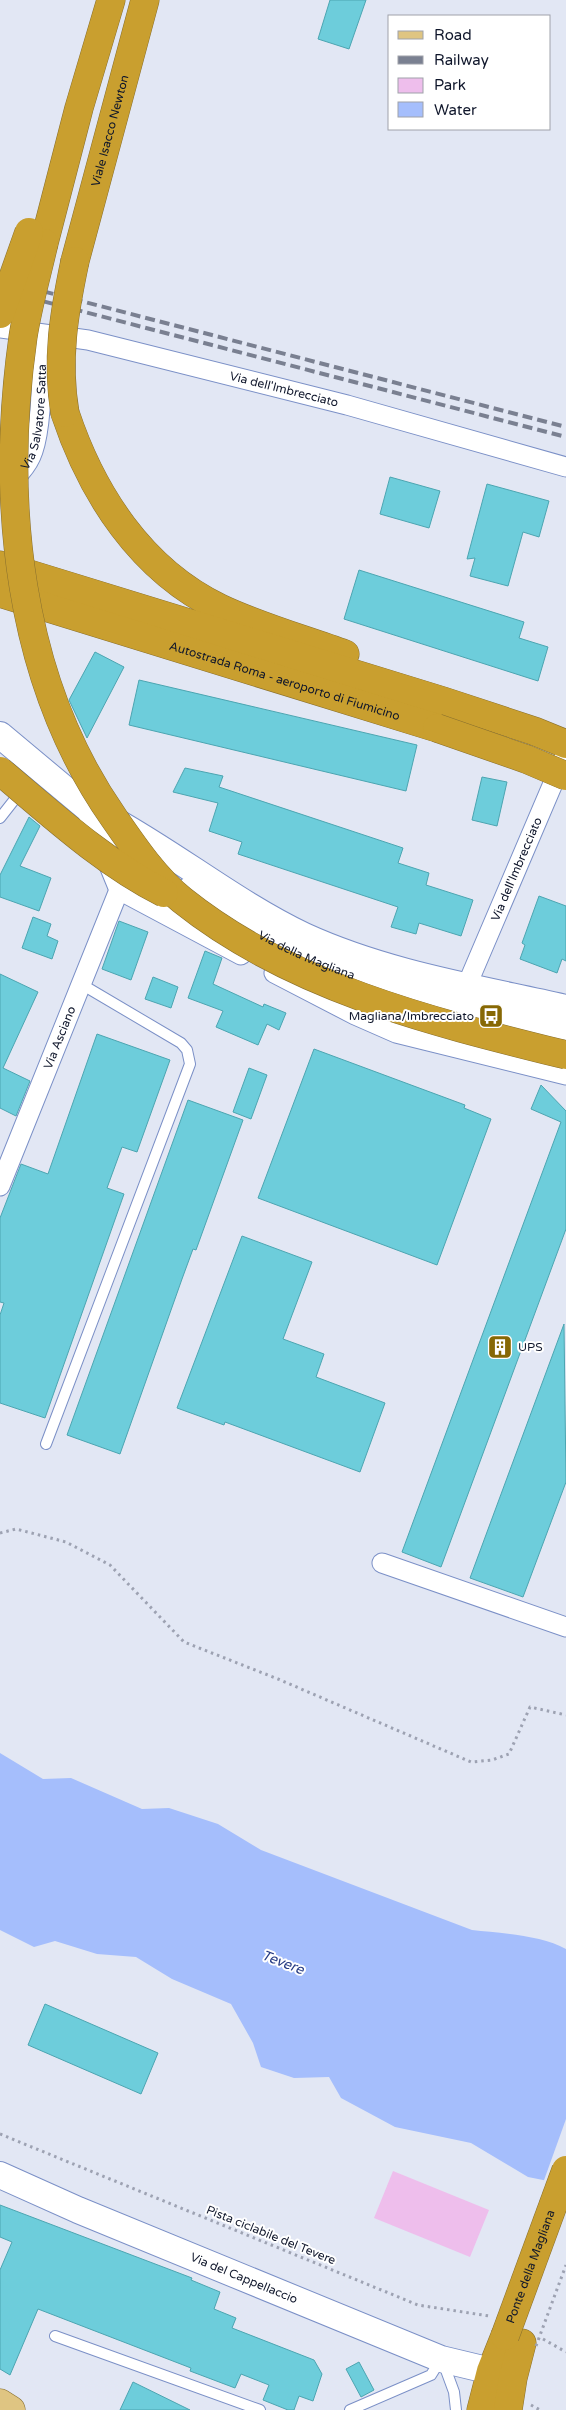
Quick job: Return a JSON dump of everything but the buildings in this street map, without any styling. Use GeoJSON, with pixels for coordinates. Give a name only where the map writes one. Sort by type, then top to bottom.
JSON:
{"type":"FeatureCollection","features":[{"type":"Feature","properties":{"kind":"highway"},"geometry":{"type":"LineString","coordinates":[[111,0],[79,108],[44,243],[24,334],[15,425],[16,518],[23,585],[30,624],[40,664],[58,716],[85,772],[137,851],[168,887],[190,906]]}},
{"type":"Feature","properties":{"kind":"highway","name":"Viale Isacco Newton"},"geometry":{"type":"LineString","coordinates":[[144,0],[75,261],[61,336],[60,369],[62,397],[85,466],[100,494],[124,529],[168,573],[218,607],[368,662],[444,700]]}},
{"type":"Feature","properties":{"kind":"highway"},"geometry":{"type":"LineString","coordinates":[[0,314],[55,157],[79,108]]}},
{"type":"Feature","properties":{"kind":"highway"},"geometry":{"type":"LineString","coordinates":[[0,565],[44,580],[444,700],[566,744]]}},
{"type":"Feature","properties":{"kind":"highway","name":"Autostrada Roma - aeroporto di Fiumicino"},"geometry":{"type":"LineString","coordinates":[[0,593],[437,728],[519,756],[566,776]]}},
{"type":"Feature","properties":{"kind":"highway"},"geometry":{"type":"LineString","coordinates":[[0,771],[115,864],[147,884],[190,906],[262,953],[327,984],[421,1016],[566,1055]]}},
{"type":"Feature","properties":{"kind":"highway","name":"Ponte della Magliana"},"geometry":{"type":"LineString","coordinates":[[519,2335],[566,2170]]}},
{"type":"Feature","properties":{"kind":"highway","name":"Ponte della Magliana"},"geometry":{"type":"LineString","coordinates":[[519,2335],[566,2224]]}},
{"type":"Feature","properties":{"kind":"highway"},"geometry":{"type":"LineString","coordinates":[[482,2409],[491,2371],[519,2335]]}},
{"type":"Feature","properties":{"kind":"highway"},"geometry":{"type":"LineString","coordinates":[[482,2409],[512,2378],[519,2335]]}},
{"type":"Feature","properties":{"kind":"main road","name":"Via della Magliana"},"geometry":{"type":"LineString","coordinates":[[0,735],[35,775],[151,841],[227,891],[303,935],[372,962],[566,1008]]}},
{"type":"Feature","properties":{"kind":"main road","name":"Via della Magliana"},"geometry":{"type":"LineString","coordinates":[[84,804],[141,853],[200,897],[234,919],[317,962],[396,989],[566,1027]]}},
{"type":"Feature","properties":{"kind":"main road","name":"Via del Cappellaccio"},"geometry":{"type":"LineString","coordinates":[[0,2175],[78,2210],[441,2358],[491,2371]]}},
{"type":"Feature","properties":{"kind":"main road"},"geometry":{"type":"LineString","coordinates":[[0,2403],[11,2410]]}},
{"type":"Feature","properties":{"kind":"street","name":"Via dell'Imbrecciato"},"geometry":{"type":"LineString","coordinates":[[0,328],[88,340],[347,405],[566,467]]}},
{"type":"Feature","properties":{"kind":"street","name":"Via Salvatore Satta"},"geometry":{"type":"LineString","coordinates":[[0,487],[17,476],[33,452],[37,425],[43,335]]}},
{"type":"Feature","properties":{"kind":"street","name":"Via dell'Imbrecciato"},"geometry":{"type":"LineString","coordinates":[[467,985],[566,753]]}},
{"type":"Feature","properties":{"kind":"street","name":"Via della Magliana"},"geometry":{"type":"LineString","coordinates":[[84,804],[119,890]]}},
{"type":"Feature","properties":{"kind":"street","name":"Via Asciano"},"geometry":{"type":"LineString","coordinates":[[0,1186],[119,890]]}},
{"type":"Feature","properties":{"kind":"street"},"geometry":{"type":"LineString","coordinates":[[119,890],[338,1007],[385,1029],[423,1041],[566,1075]]}},
{"type":"Feature","properties":{"kind":"street"},"geometry":{"type":"LineString","coordinates":[[385,1029],[396,989]]}},
{"type":"Feature","properties":{"kind":"street"},"geometry":{"type":"LineString","coordinates":[[382,1563],[566,1627]]}},
{"type":"Feature","properties":{"kind":"lane"},"geometry":{"type":"LineString","coordinates":[[0,818],[35,775]]}},
{"type":"Feature","properties":{"kind":"lane"},"geometry":{"type":"LineString","coordinates":[[46,1444],[190,1064],[187,1050],[181,1043],[80,984]]}},
{"type":"Feature","properties":{"kind":"lane"},"geometry":{"type":"LineString","coordinates":[[55,2336],[260,2410]]}},
{"type":"Feature","properties":{"kind":"lane"},"geometry":{"type":"LineString","coordinates":[[441,2358],[454,2392],[482,2409]]}},
{"type":"Feature","properties":{"kind":"lane"},"geometry":{"type":"LineString","coordinates":[[350,2410],[431,2376],[441,2358]]}},
{"type":"Feature","properties":{"kind":"path"},"geometry":{"type":"LineString","coordinates":[[0,1533],[16,1529],[66,1542],[110,1566],[184,1642],[278,1679],[471,1762],[492,1760],[509,1754],[530,1707],[566,1714]]}},
{"type":"Feature","properties":{"kind":"path","name":"Pista ciclabile del Tevere"},"geometry":{"type":"LineString","coordinates":[[0,2134],[418,2305],[519,2335],[566,2352]]}},
{"type":"Feature","properties":{"kind":"path"},"geometry":{"type":"LineString","coordinates":[[519,2335],[566,2265]]}},
{"type":"Feature","properties":{"kind":"green space"},"geometry":{"type":"Polygon","coordinates":[[[393,2171],[489,2210],[470,2257],[374,2218],[393,2171]]]}},
{"type":"Feature","properties":{"kind":"water","name":"Tevere"},"geometry":{"type":"Polygon","coordinates":[[[0,1753],[43,1779],[71,1778],[142,1809],[169,1808],[218,1824],[261,1850],[472,1930],[533,1938],[556,1944],[566,1949],[566,2189],[548,2181],[528,2177],[471,2143],[395,2127],[341,2098],[329,2077],[294,2078],[261,2067],[253,2043],[231,2004],[172,1979],[136,1957],[97,1954],[55,1941],[34,1947],[0,1930],[0,1753]]]}},
{"type":"Feature","properties":{"kind":"pier"},"geometry":{"type":"Polygon","coordinates":[[[566,2119],[566,2192],[543,2183],[566,2119]]]}},
{"type":"Feature","properties":{"kind":"railway"},"geometry":{"type":"LineString","coordinates":[[0,280],[566,427]]}},
{"type":"Feature","properties":{"kind":"railway"},"geometry":{"type":"LineString","coordinates":[[0,290],[566,437]]}},
{"type":"Feature","properties":{"kind":"place","name":"Magliana/Imbrecciato"},"geometry":{"type":"Point","coordinates":[491,1016]}},
{"type":"Feature","properties":{"kind":"place","name":"UPS"},"geometry":{"type":"Point","coordinates":[500,1347]}}]}
